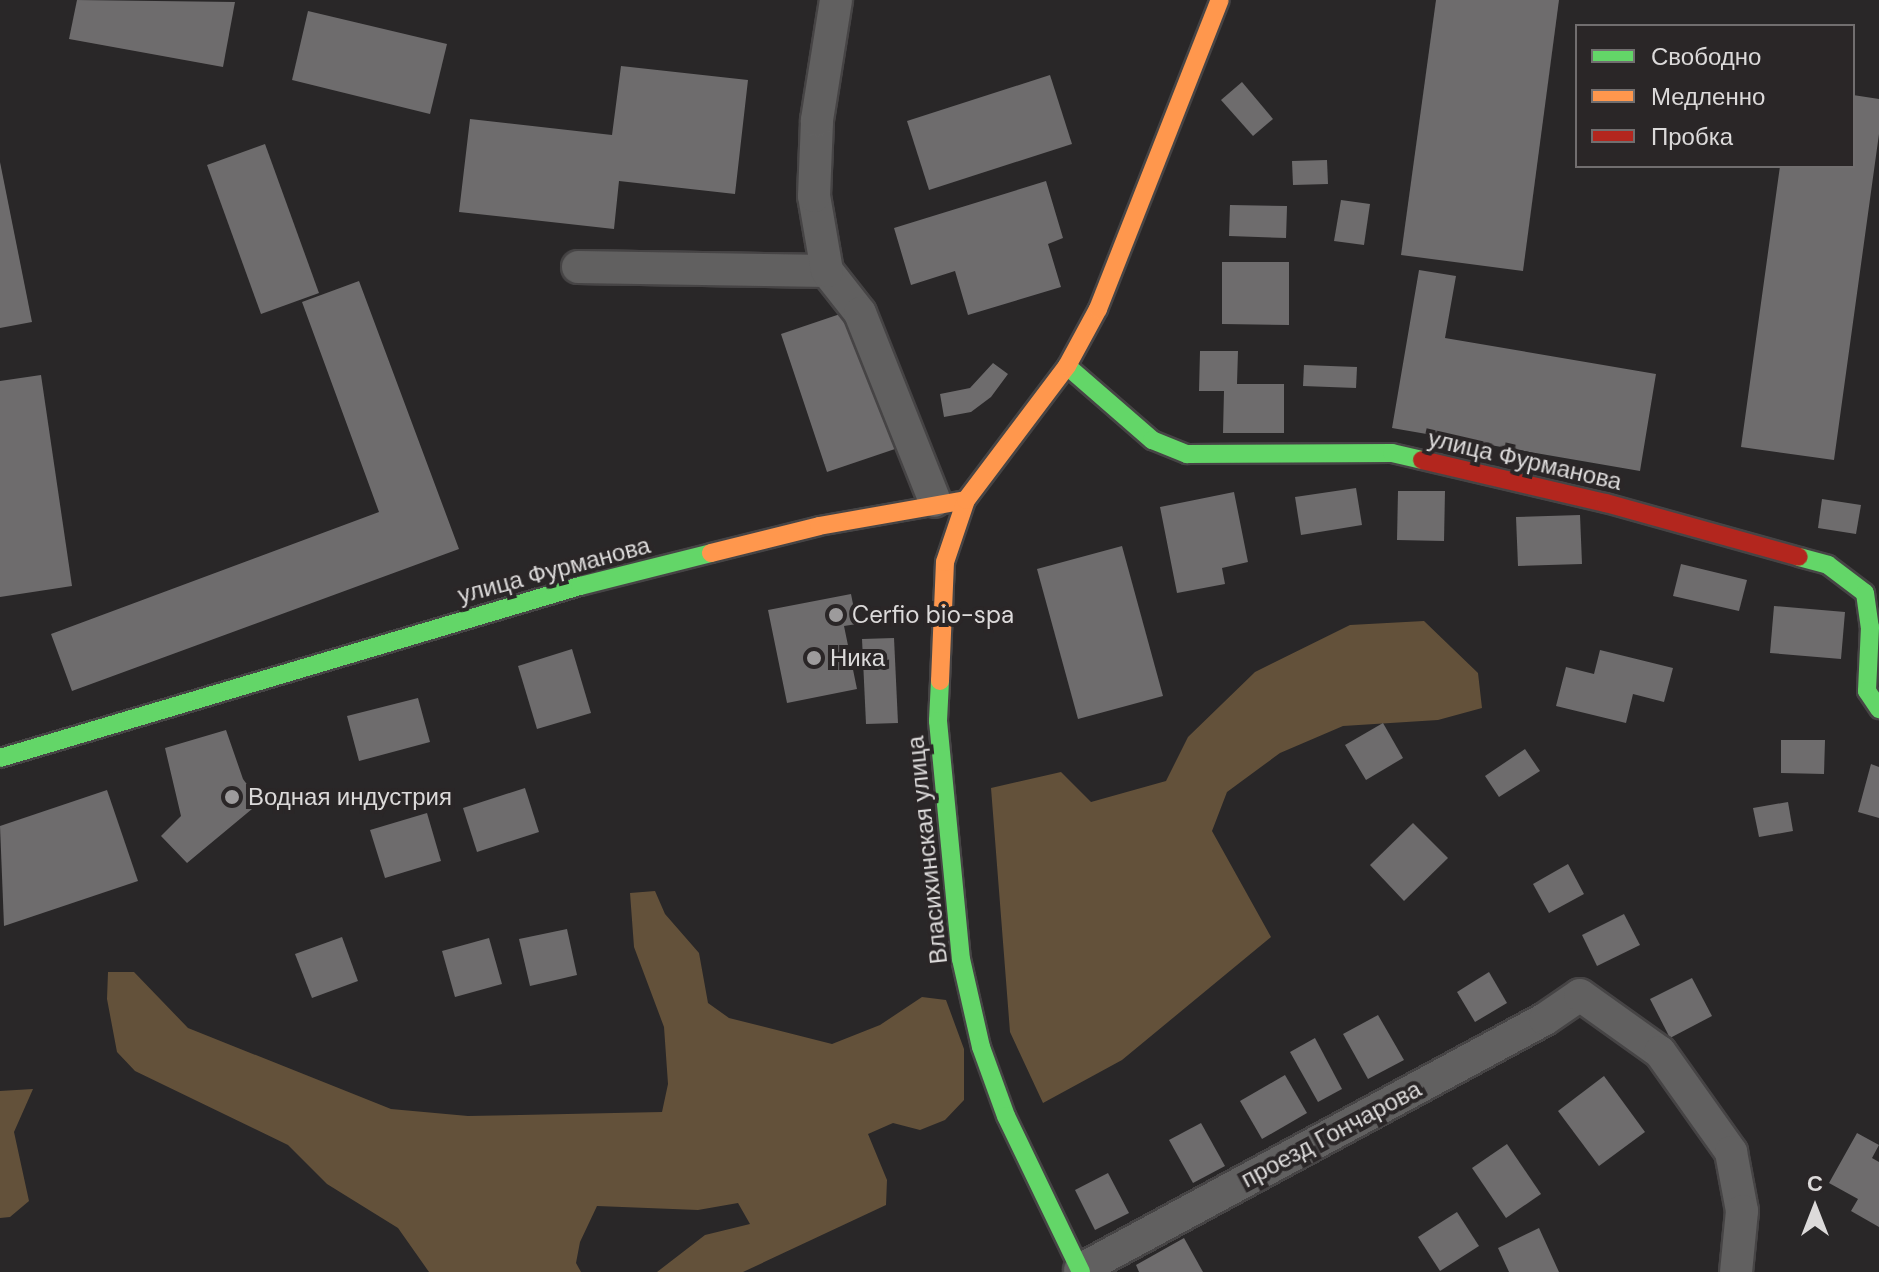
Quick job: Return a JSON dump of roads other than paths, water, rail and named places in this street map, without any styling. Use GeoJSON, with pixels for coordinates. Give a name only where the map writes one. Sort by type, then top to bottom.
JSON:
{"type":"FeatureCollection","features":[{"type":"Feature","properties":{"kind":"street"},"geometry":{"type":"LineString","coordinates":[[836,0],[817,120],[814,196],[827,271],[860,313],[950,500],[1067,366],[1098,309],[1220,0]]}},
{"type":"Feature","properties":{"kind":"street"},"geometry":{"type":"LineString","coordinates":[[578,267],[827,271]]}},
{"type":"Feature","properties":{"kind":"street","name":"улица Фурманова"},"geometry":{"type":"LineString","coordinates":[[1067,366],[1152,440],[1187,454],[1392,453],[1606,503],[1828,565],[1865,593],[1870,627],[1867,691],[1879,709]]}},
{"type":"Feature","properties":{"kind":"street","name":"улица Фурманова"},"geometry":{"type":"LineString","coordinates":[[0,758],[580,586],[950,500]]}},
{"type":"Feature","properties":{"kind":"street","name":"Власихинская улица"},"geometry":{"type":"LineString","coordinates":[[950,500],[938,636],[938,721],[961,959],[981,1047],[1006,1116],[1080,1271]]}},
{"type":"Feature","properties":{"kind":"street","name":"проезд Гончарова"},"geometry":{"type":"LineString","coordinates":[[1080,1271],[1545,1019],[1580,995],[1660,1052],[1731,1152],[1742,1211],[1736,1272]]}},
{"type":"Feature","properties":{"kind":"place","name":"Cerfio bio-spa"},"geometry":{"type":"Point","coordinates":[836,615]}},
{"type":"Feature","properties":{"kind":"place","name":"Ника"},"geometry":{"type":"Point","coordinates":[814,658]}},
{"type":"Feature","properties":{"kind":"place","name":"Водная индустрия"},"geometry":{"type":"Point","coordinates":[232,797]}}]}
